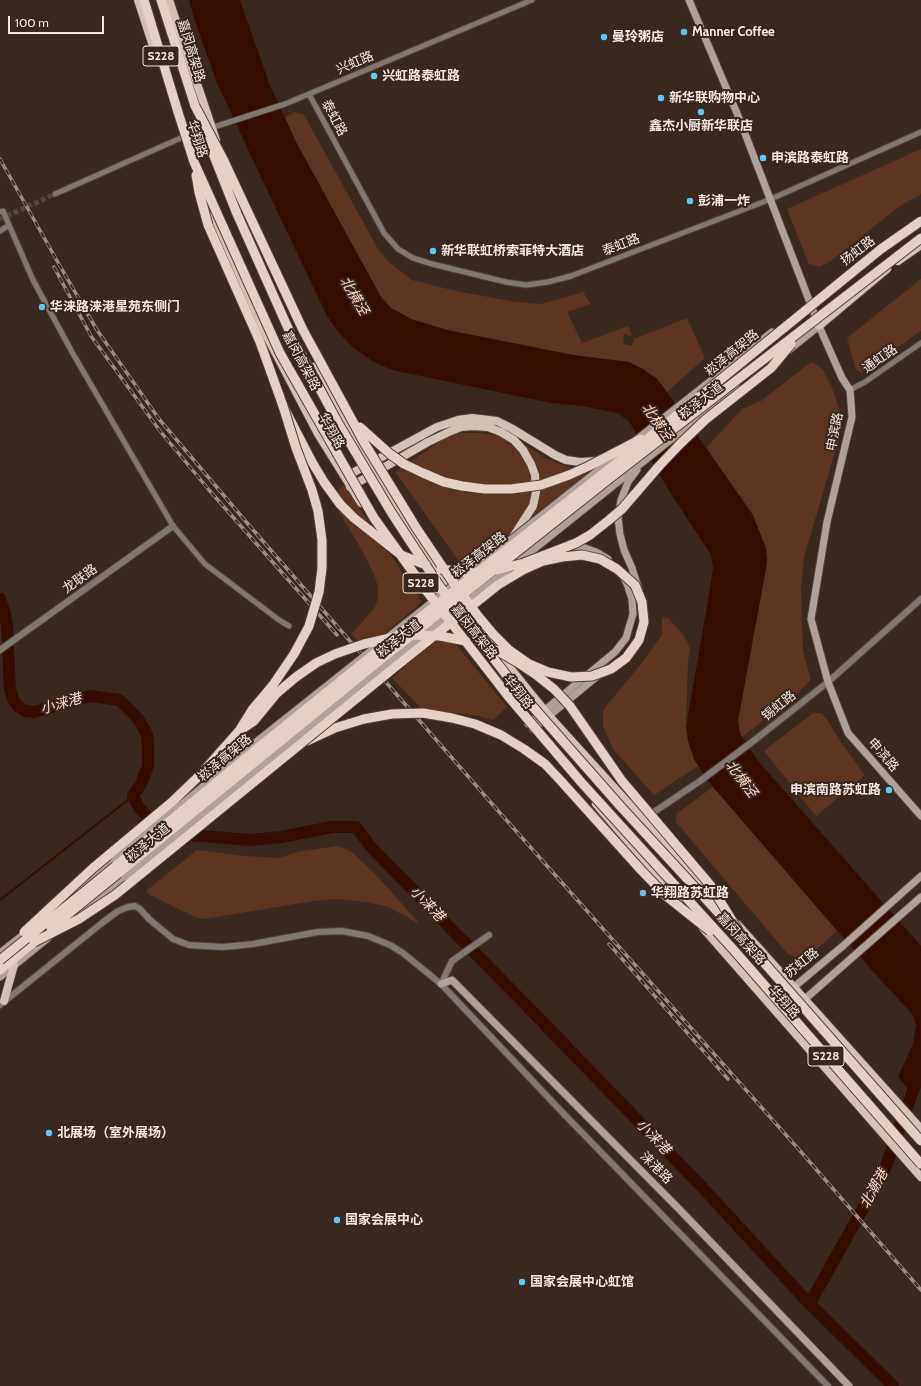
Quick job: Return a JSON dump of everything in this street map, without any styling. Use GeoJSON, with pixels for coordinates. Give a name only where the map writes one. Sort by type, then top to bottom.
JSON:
{"type":"FeatureCollection","features":[{"type":"Feature","properties":{"kind":"highway","name":"嘉闵高架路"},"geometry":{"type":"LineString","coordinates":[[144,0],[194,162],[280,353],[374,518],[428,593],[508,696],[581,782],[732,948],[921,1164]]}},
{"type":"Feature","properties":{"kind":"highway","name":"嘉闵高架路"},"geometry":{"type":"LineString","coordinates":[[161,0],[195,106],[237,214],[292,337],[338,423],[391,512],[438,584],[472,632],[518,690],[621,807],[744,940],[921,1141]]}},
{"type":"Feature","properties":{"kind":"highway"},"geometry":{"type":"LineString","coordinates":[[34,942],[79,919],[115,895],[395,667],[462,614],[468,609],[474,604],[498,585],[523,570],[543,561],[562,556],[582,556],[600,559],[617,569],[635,585],[642,602],[644,622],[639,640],[626,658],[611,669],[592,676],[570,677],[548,672],[529,664],[509,650],[478,616],[473,610],[468,603],[464,597],[459,591],[417,529],[352,419],[303,330],[223,159],[195,106]]}},
{"type":"Feature","properties":{"kind":"highway"},"geometry":{"type":"LineString","coordinates":[[0,954],[92,868],[172,802],[200,775],[239,731],[252,710],[294,654],[309,626],[319,592],[322,568],[322,540],[318,511],[312,490],[260,342],[208,225],[199,192],[194,162]]}},
{"type":"Feature","properties":{"kind":"highway","name":"崧泽高架路"},"geometry":{"type":"LineString","coordinates":[[0,960],[337,683],[661,428],[881,249],[921,221]]}},
{"type":"Feature","properties":{"kind":"highway","name":"崧泽高架路"},"geometry":{"type":"LineString","coordinates":[[0,970],[379,661],[610,478],[804,329],[854,288],[921,238]]}},
{"type":"Feature","properties":{"kind":"highway"},"geometry":{"type":"LineString","coordinates":[[283,406],[324,482],[340,504],[354,518],[401,555],[421,564],[440,569],[481,573],[516,565],[543,556],[576,543],[596,530],[622,509],[660,465],[705,420],[771,368],[804,329]]}},
{"type":"Feature","properties":{"kind":"highway"},"geometry":{"type":"LineString","coordinates":[[352,419],[374,441],[404,464],[444,482],[485,489],[511,489],[541,485],[569,475],[661,428]]}},
{"type":"Feature","properties":{"kind":"highway"},"geometry":{"type":"LineString","coordinates":[[239,731],[254,721],[277,693],[316,663],[335,654],[364,644],[389,637],[410,635],[440,636],[464,640],[498,651],[536,674],[570,706],[622,781],[711,886],[744,940]]}},
{"type":"Feature","properties":{"kind":"highway"},"geometry":{"type":"LineString","coordinates":[[305,741],[335,728],[357,721],[392,714],[423,713],[475,724],[501,735],[524,748],[545,764],[666,896],[732,948]]}},
{"type":"Feature","properties":{"kind":"main road","name":"华翔路"},"geometry":{"type":"LineString","coordinates":[[138,0],[190,160],[215,222],[265,333],[318,434],[350,487],[426,596],[531,727],[642,859],[921,1177]]}},
{"type":"Feature","properties":{"kind":"main road","name":"华翔路"},"geometry":{"type":"LineString","coordinates":[[169,0],[240,211],[291,328],[368,464],[403,519],[484,637],[547,713],[921,1129]]}},
{"type":"Feature","properties":{"kind":"main road","name":"申滨路"},"geometry":{"type":"LineString","coordinates":[[689,0],[739,118],[819,326],[842,378],[850,390],[852,417],[827,522],[811,619],[828,682],[848,733],[921,816]]}},
{"type":"Feature","properties":{"kind":"main road","name":"扬虹路"},"geometry":{"type":"LineString","coordinates":[[810,302],[921,221]]}},
{"type":"Feature","properties":{"kind":"main road"},"geometry":{"type":"LineString","coordinates":[[819,326],[894,264],[921,245]]}},
{"type":"Feature","properties":{"kind":"main road","name":"崧泽大道"},"geometry":{"type":"LineString","coordinates":[[0,954],[261,738],[810,302]]}},
{"type":"Feature","properties":{"kind":"main road","name":"崧泽大道"},"geometry":{"type":"LineString","coordinates":[[0,977],[383,667],[518,562],[644,461],[819,326]]}},
{"type":"Feature","properties":{"kind":"main road"},"geometry":{"type":"LineString","coordinates":[[345,478],[368,464],[438,427],[458,420],[472,418],[483,418],[497,421],[566,460],[592,462],[616,456]]}},
{"type":"Feature","properties":{"kind":"main road"},"geometry":{"type":"LineString","coordinates":[[350,487],[428,442],[461,427],[473,426],[495,430],[514,440],[523,450],[531,464],[534,475],[536,492],[533,506],[513,537]]}},
{"type":"Feature","properties":{"kind":"main road"},"geometry":{"type":"LineString","coordinates":[[547,713],[620,657],[636,636],[642,614],[639,585],[624,550],[618,518],[628,482],[644,461]]}},
{"type":"Feature","properties":{"kind":"main road"},"geometry":{"type":"LineString","coordinates":[[518,562],[561,546],[582,547],[608,558],[618,567],[627,584],[632,599],[633,614],[631,623],[626,638],[615,652],[531,727]]}},
{"type":"Feature","properties":{"kind":"main road","name":"苏虹路"},"geometry":{"type":"LineString","coordinates":[[767,1001],[794,987],[844,945],[921,876]]}},
{"type":"Feature","properties":{"kind":"main road"},"geometry":{"type":"LineString","coordinates":[[805,999],[921,897]]}},
{"type":"Feature","properties":{"kind":"main road"},"geometry":{"type":"LineString","coordinates":[[2,1003],[14,966]]}},
{"type":"Feature","properties":{"kind":"main road","name":"涞港路"},"geometry":{"type":"LineString","coordinates":[[440,984],[452,980],[680,1210],[849,1386]]}},
{"type":"Feature","properties":{"kind":"main road","name":"苏虹路"},"geometry":{"type":"LineString","coordinates":[[767,1001],[805,999]]}},
{"type":"Feature","properties":{"kind":"street","name":"兴虹路"},"geometry":{"type":"LineString","coordinates":[[55,194],[183,137],[284,104],[532,0]]}},
{"type":"Feature","properties":{"kind":"street","name":"泰虹路"},"geometry":{"type":"LineString","coordinates":[[309,94],[384,233],[398,249],[413,258],[432,264],[506,282],[526,285],[548,282],[571,276],[771,199],[921,132]]}},
{"type":"Feature","properties":{"kind":"street"},"geometry":{"type":"LineString","coordinates":[[0,212],[3,211],[33,280],[68,346],[173,526],[205,564],[289,626]]}},
{"type":"Feature","properties":{"kind":"street"},"geometry":{"type":"LineString","coordinates":[[0,230],[9,225]]}},
{"type":"Feature","properties":{"kind":"street","name":"通虹路"},"geometry":{"type":"LineString","coordinates":[[850,390],[865,382],[921,343]]}},
{"type":"Feature","properties":{"kind":"street","name":"龙联路"},"geometry":{"type":"LineString","coordinates":[[0,650],[173,526]]}},
{"type":"Feature","properties":{"kind":"street","name":"锡虹路"},"geometry":{"type":"LineString","coordinates":[[643,819],[700,781],[756,739],[828,682],[921,600]]}},
{"type":"Feature","properties":{"kind":"street"},"geometry":{"type":"LineString","coordinates":[[2,1003],[118,911],[128,907],[135,906],[140,909],[149,919],[173,939],[189,945],[222,947],[234,946],[318,932],[342,931],[368,936],[390,945],[440,984],[828,1386]]}},
{"type":"Feature","properties":{"kind":"street"},"geometry":{"type":"LineString","coordinates":[[440,984],[452,961],[489,935]]}},
{"type":"Feature","properties":{"kind":"shaded area"},"geometry":{"type":"Polygon","coordinates":[[[295,112],[304,115],[378,249],[389,262],[412,280],[456,291],[516,302],[541,304],[583,292],[591,304],[567,312],[582,343],[628,326],[632,336],[624,334],[623,344],[632,346],[634,339],[687,318],[705,358],[667,392],[657,378],[629,362],[573,355],[447,330],[411,319],[391,308],[381,297],[296,142],[285,117],[295,112]]]}},
{"type":"Feature","properties":{"kind":"shaded area"},"geometry":{"type":"Polygon","coordinates":[[[921,149],[921,194],[900,206],[831,261],[820,267],[809,264],[787,209],[921,149]]]}},
{"type":"Feature","properties":{"kind":"shaded area"},"geometry":{"type":"Polygon","coordinates":[[[921,279],[921,331],[861,373],[856,370],[847,338],[921,279]]]}},
{"type":"Feature","properties":{"kind":"shaded area"},"geometry":{"type":"Polygon","coordinates":[[[811,362],[823,370],[833,390],[842,417],[840,435],[804,557],[801,588],[803,652],[811,680],[796,695],[742,737],[740,734],[738,720],[767,563],[766,548],[706,448],[742,409],[761,401],[811,362]]]}},
{"type":"Feature","properties":{"kind":"shaded area"},"geometry":{"type":"Polygon","coordinates":[[[457,433],[482,433],[499,436],[513,446],[520,441],[543,457],[587,475],[464,568],[395,472],[441,441],[457,433]]]}},
{"type":"Feature","properties":{"kind":"shaded area"},"geometry":{"type":"Polygon","coordinates":[[[344,485],[422,602],[366,649],[351,634],[373,610],[378,599],[378,587],[363,552],[334,504],[337,491],[344,485]]]}},
{"type":"Feature","properties":{"kind":"shaded area"},"geometry":{"type":"Polygon","coordinates":[[[662,617],[669,619],[684,636],[690,648],[688,662],[686,727],[694,759],[698,766],[654,795],[613,749],[603,725],[603,710],[637,669],[662,635],[662,617]]]}},
{"type":"Feature","properties":{"kind":"shaded area"},"geometry":{"type":"Polygon","coordinates":[[[445,631],[507,707],[493,720],[478,716],[421,708],[392,678],[445,631]]]}},
{"type":"Feature","properties":{"kind":"shaded area"},"geometry":{"type":"Polygon","coordinates":[[[813,713],[821,713],[826,718],[840,741],[865,775],[816,816],[764,751],[813,713]]]}},
{"type":"Feature","properties":{"kind":"shaded area"},"geometry":{"type":"Polygon","coordinates":[[[713,787],[837,931],[809,956],[794,957],[787,953],[676,822],[676,814],[713,787]]]}},
{"type":"Feature","properties":{"kind":"shaded area"},"geometry":{"type":"Polygon","coordinates":[[[338,846],[352,852],[376,875],[420,924],[388,907],[367,902],[336,899],[313,901],[204,919],[195,917],[150,895],[146,891],[197,850],[244,856],[279,858],[297,852],[338,846]]]}},
{"type":"Feature","properties":{"kind":"water","name":"北横泾"},"geometry":{"type":"Polygon","coordinates":[[[189,0],[240,0],[269,83],[296,142],[381,297],[391,308],[411,319],[447,330],[573,355],[629,362],[643,369],[657,379],[667,392],[753,515],[766,548],[767,563],[738,720],[740,734],[759,762],[921,946],[921,1087],[916,1099],[898,1077],[913,1044],[916,1025],[912,1014],[867,965],[708,781],[694,759],[688,741],[686,727],[711,583],[713,568],[711,555],[668,489],[629,421],[617,413],[582,406],[551,403],[392,370],[372,361],[354,348],[339,333],[327,316],[251,156],[217,83],[189,0]]]}},
{"type":"Feature","properties":{"kind":"waterway","name":"小涞港"},"geometry":{"type":"LineString","coordinates":[[0,599],[7,625],[10,689],[14,701],[25,711],[34,712],[90,696],[119,700],[139,720],[147,734],[148,766],[141,784],[133,796],[139,808],[160,828]]}},
{"type":"Feature","properties":{"kind":"waterway"},"geometry":{"type":"LineString","coordinates":[[0,900],[133,796]]}},
{"type":"Feature","properties":{"kind":"waterway","name":"小涞港"},"geometry":{"type":"LineString","coordinates":[[178,834],[250,840],[281,837],[332,827],[356,827],[371,847],[702,1187],[804,1298],[893,1386]]}},
{"type":"Feature","properties":{"kind":"waterway","name":"北潮港"},"geometry":{"type":"LineString","coordinates":[[810,1303],[885,1169],[921,1068]]}},
{"type":"Feature","properties":{"kind":"tunnel"},"geometry":{"type":"LineString","coordinates":[[0,219],[55,194]]}},
{"type":"Feature","properties":{"kind":"railway"},"geometry":{"type":"LineString","coordinates":[[0,159],[97,330],[159,419],[248,524],[493,805],[802,1153],[921,1290]]}},
{"type":"Feature","properties":{"kind":"railway"},"geometry":{"type":"LineString","coordinates":[[54,267],[91,336],[160,431],[209,490],[337,635]]}},
{"type":"Feature","properties":{"kind":"railway"},"geometry":{"type":"LineString","coordinates":[[609,944],[728,1079]]}},
{"type":"Feature","properties":{"kind":"place","name":"Manner Coffee"},"geometry":{"type":"Point","coordinates":[684,32]}},
{"type":"Feature","properties":{"kind":"place","name":"曼玲粥店"},"geometry":{"type":"Point","coordinates":[604,37]}},
{"type":"Feature","properties":{"kind":"place","name":"兴虹路泰虹路"},"geometry":{"type":"Point","coordinates":[374,76]}},
{"type":"Feature","properties":{"kind":"place","name":"新华联购物中心"},"geometry":{"type":"Point","coordinates":[661,98]}},
{"type":"Feature","properties":{"kind":"place","name":"鑫杰小厨新华联店"},"geometry":{"type":"Point","coordinates":[701,112]}},
{"type":"Feature","properties":{"kind":"place","name":"申滨路泰虹路"},"geometry":{"type":"Point","coordinates":[763,158]}},
{"type":"Feature","properties":{"kind":"place","name":"彭浦一炸"},"geometry":{"type":"Point","coordinates":[690,201]}},
{"type":"Feature","properties":{"kind":"place","name":"新华联虹桥索菲特大酒店"},"geometry":{"type":"Point","coordinates":[433,251]}},
{"type":"Feature","properties":{"kind":"place","name":"华涞路涞港星苑东侧门"},"geometry":{"type":"Point","coordinates":[42,307]}},
{"type":"Feature","properties":{"kind":"place","name":"申滨南路苏虹路"},"geometry":{"type":"Point","coordinates":[889,790]}},
{"type":"Feature","properties":{"kind":"place","name":"华翔路苏虹路"},"geometry":{"type":"Point","coordinates":[643,893]}},
{"type":"Feature","properties":{"kind":"place","name":"北展场（室外展场）"},"geometry":{"type":"Point","coordinates":[49,1133]}},
{"type":"Feature","properties":{"kind":"place","name":"国家会展中心"},"geometry":{"type":"Point","coordinates":[337,1220]}},
{"type":"Feature","properties":{"kind":"place","name":"国家会展中心虹馆"},"geometry":{"type":"Point","coordinates":[522,1282]}}]}
